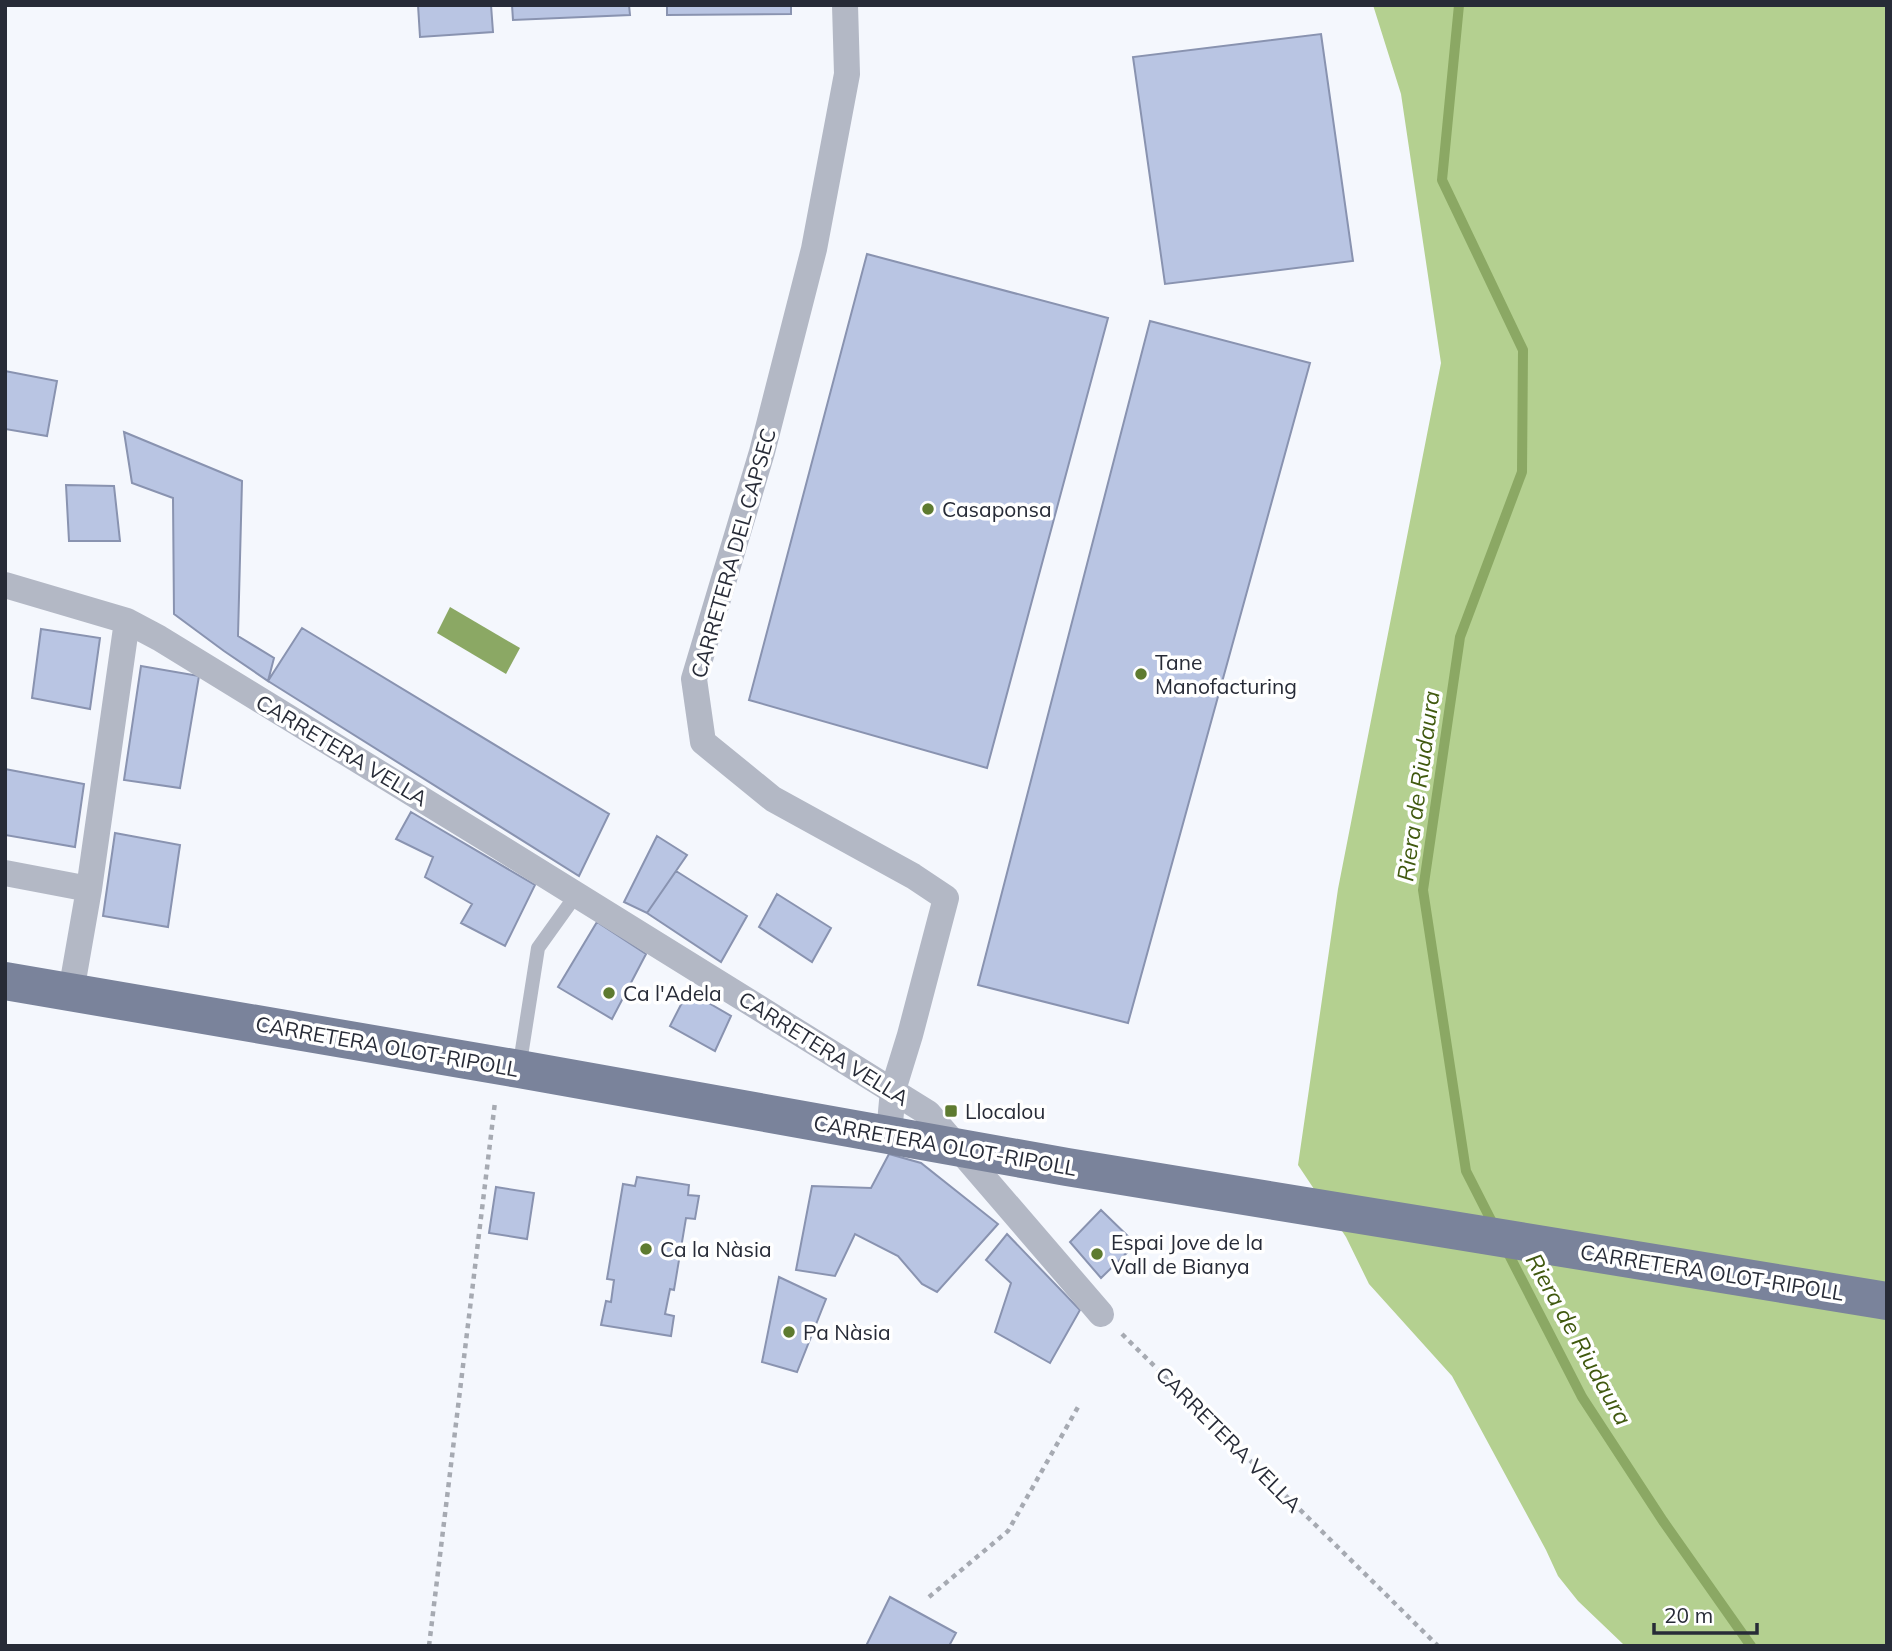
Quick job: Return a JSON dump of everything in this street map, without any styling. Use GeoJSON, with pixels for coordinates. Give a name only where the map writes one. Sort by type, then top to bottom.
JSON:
{"type":"FeatureCollection","features":[{"type":"Feature","properties":{"kind":"main road","name":"CARRETERA OLOT-RIPOLL"},"geometry":{"type":"LineString","coordinates":[[5,981],[507,1080],[889,1134],[1067,1167],[1887,1301]]}},
{"type":"Feature","properties":{"kind":"street","name":"CARRETERA DEL CAPSEC"},"geometry":{"type":"LineString","coordinates":[[845,5],[847,74],[814,249],[762,452],[694,678],[703,743],[773,799],[913,876],[946,898],[893,1090],[889,1134]]}},
{"type":"Feature","properties":{"kind":"street","name":"CARRETERA VELLA"},"geometry":{"type":"LineString","coordinates":[[5,585],[127,621],[159,638],[928,1113],[1101,1314]]}},
{"type":"Feature","properties":{"kind":"street"},"geometry":{"type":"LineString","coordinates":[[71,992],[89,889],[127,621]]}},
{"type":"Feature","properties":{"kind":"street"},"geometry":{"type":"LineString","coordinates":[[5,873],[89,889]]}},
{"type":"Feature","properties":{"kind":"lane"},"geometry":{"type":"LineString","coordinates":[[507,1080],[538,948],[576,895]]}},
{"type":"Feature","properties":{"kind":"path"},"geometry":{"type":"LineString","coordinates":[[429,1646],[507,1080]]}},
{"type":"Feature","properties":{"kind":"path","name":"CARRETERA VELLA"},"geometry":{"type":"LineString","coordinates":[[1101,1314],[1438,1646]]}},
{"type":"Feature","properties":{"kind":"path"},"geometry":{"type":"LineString","coordinates":[[929,1597],[1008,1531],[1077,1407]]}},
{"type":"Feature","properties":{"kind":"shaded area"},"geometry":{"type":"Polygon","coordinates":[[[1373,5],[1887,5],[1887,1646],[1623,1644],[1578,1601],[1558,1576],[1452,1376],[1369,1284],[1346,1237],[1298,1165],[1338,889],[1441,363],[1401,94],[1373,5]]]}},
{"type":"Feature","properties":{"kind":"shaded area"},"geometry":{"type":"Polygon","coordinates":[[[450,607],[520,648],[506,674],[437,633],[450,607]]]}},
{"type":"Feature","properties":{"kind":"building"},"geometry":{"type":"Polygon","coordinates":[[[418,5],[491,5],[493,32],[420,37],[418,5]]]}},
{"type":"Feature","properties":{"kind":"building"},"geometry":{"type":"Polygon","coordinates":[[[512,5],[629,5],[630,15],[513,20],[512,5]]]}},
{"type":"Feature","properties":{"kind":"building"},"geometry":{"type":"Polygon","coordinates":[[[667,5],[791,5],[791,14],[667,15],[667,5]]]}},
{"type":"Feature","properties":{"kind":"building"},"geometry":{"type":"Polygon","coordinates":[[[1321,34],[1353,261],[1165,284],[1133,57],[1321,34]]]}},
{"type":"Feature","properties":{"kind":"building","name":"Casaponsa"},"geometry":{"type":"Polygon","coordinates":[[[867,254],[1108,318],[987,768],[749,700],[867,254]]]}},
{"type":"Feature","properties":{"kind":"building","name":"Tane Manofacturing"},"geometry":{"type":"Polygon","coordinates":[[[1150,321],[1310,363],[1128,1023],[978,985],[1150,321]]]}},
{"type":"Feature","properties":{"kind":"building"},"geometry":{"type":"Polygon","coordinates":[[[5,371],[57,381],[47,436],[5,429],[5,371]]]}},
{"type":"Feature","properties":{"kind":"building"},"geometry":{"type":"Polygon","coordinates":[[[124,432],[242,481],[238,636],[274,658],[268,681],[174,614],[173,498],[132,483],[124,432]]]}},
{"type":"Feature","properties":{"kind":"building"},"geometry":{"type":"Polygon","coordinates":[[[66,485],[114,486],[120,541],[69,541],[66,485]]]}},
{"type":"Feature","properties":{"kind":"building"},"geometry":{"type":"Polygon","coordinates":[[[302,628],[609,814],[579,876],[268,681],[302,628]]]}},
{"type":"Feature","properties":{"kind":"building"},"geometry":{"type":"Polygon","coordinates":[[[41,629],[100,638],[90,709],[32,698],[41,629]]]}},
{"type":"Feature","properties":{"kind":"building"},"geometry":{"type":"Polygon","coordinates":[[[141,666],[199,676],[180,788],[124,780],[141,666]]]}},
{"type":"Feature","properties":{"kind":"building"},"geometry":{"type":"Polygon","coordinates":[[[5,769],[84,784],[75,847],[5,835],[5,769]]]}},
{"type":"Feature","properties":{"kind":"building"},"geometry":{"type":"Polygon","coordinates":[[[411,812],[535,885],[505,946],[461,923],[472,904],[425,877],[433,857],[396,839],[411,812]]]}},
{"type":"Feature","properties":{"kind":"building"},"geometry":{"type":"Polygon","coordinates":[[[115,833],[180,845],[168,927],[103,916],[115,833]]]}},
{"type":"Feature","properties":{"kind":"building"},"geometry":{"type":"Polygon","coordinates":[[[657,836],[687,855],[647,913],[624,902],[657,836]]]}},
{"type":"Feature","properties":{"kind":"building"},"geometry":{"type":"Polygon","coordinates":[[[676,871],[747,916],[721,962],[647,913],[676,871]]]}},
{"type":"Feature","properties":{"kind":"building"},"geometry":{"type":"Polygon","coordinates":[[[777,894],[831,928],[812,962],[759,927],[777,894]]]}},
{"type":"Feature","properties":{"kind":"building"},"geometry":{"type":"Polygon","coordinates":[[[597,922],[646,954],[612,1019],[558,987],[597,922]]]}},
{"type":"Feature","properties":{"kind":"building"},"geometry":{"type":"Polygon","coordinates":[[[688,991],[731,1016],[715,1051],[670,1026],[688,991]]]}},
{"type":"Feature","properties":{"kind":"building"},"geometry":{"type":"Polygon","coordinates":[[[889,1154],[921,1163],[998,1224],[937,1292],[922,1284],[898,1256],[855,1234],[835,1276],[796,1270],[812,1186],[871,1188],[889,1154]]]}},
{"type":"Feature","properties":{"kind":"building","name":"Ca la Nàsia"},"geometry":{"type":"Polygon","coordinates":[[[637,1177],[689,1185],[688,1195],[699,1196],[695,1219],[686,1218],[674,1290],[670,1289],[665,1314],[674,1316],[671,1336],[601,1325],[606,1301],[611,1302],[614,1280],[607,1279],[623,1184],[635,1186],[637,1177]]]}},
{"type":"Feature","properties":{"kind":"building"},"geometry":{"type":"Polygon","coordinates":[[[496,1187],[534,1193],[527,1239],[489,1233],[496,1187]]]}},
{"type":"Feature","properties":{"kind":"building"},"geometry":{"type":"Polygon","coordinates":[[[1101,1210],[1136,1244],[1101,1278],[1070,1242],[1101,1210]]]}},
{"type":"Feature","properties":{"kind":"building"},"geometry":{"type":"Polygon","coordinates":[[[1007,1234],[1080,1310],[1050,1363],[995,1332],[1011,1283],[986,1260],[1007,1234]]]}},
{"type":"Feature","properties":{"kind":"building"},"geometry":{"type":"Polygon","coordinates":[[[779,1277],[826,1299],[797,1372],[762,1362],[779,1277]]]}},
{"type":"Feature","properties":{"kind":"building"},"geometry":{"type":"Polygon","coordinates":[[[890,1597],[956,1633],[949,1646],[866,1646],[890,1597]]]}},
{"type":"Feature","properties":{"kind":"waterway","name":"Riera de Riudaura"},"geometry":{"type":"LineString","coordinates":[[1459,5],[1442,180],[1523,350],[1522,472],[1460,637],[1423,890],[1466,1171],[1494,1226]]}},
{"type":"Feature","properties":{"kind":"waterway","name":"Riera de Riudaura"},"geometry":{"type":"LineString","coordinates":[[1505,1247],[1582,1397],[1663,1521],[1751,1646]]}},
{"type":"Feature","properties":{"kind":"place","name":"Casaponsa"},"geometry":{"type":"Point","coordinates":[928,509]}},
{"type":"Feature","properties":{"kind":"place","name":"Tane Manofacturing"},"geometry":{"type":"Point","coordinates":[1141,674]}},
{"type":"Feature","properties":{"kind":"place","name":"Ca l'Adela"},"geometry":{"type":"Point","coordinates":[609,993]}},
{"type":"Feature","properties":{"kind":"place","name":"Llocalou"},"geometry":{"type":"Point","coordinates":[951,1111]}},
{"type":"Feature","properties":{"kind":"place","name":"Ca la Nàsia"},"geometry":{"type":"Point","coordinates":[646,1249]}},
{"type":"Feature","properties":{"kind":"place","name":"Espai Jove de la Vall de Bianya"},"geometry":{"type":"Point","coordinates":[1097,1254]}},
{"type":"Feature","properties":{"kind":"place","name":"Pa Nàsia"},"geometry":{"type":"Point","coordinates":[789,1332]}}]}
